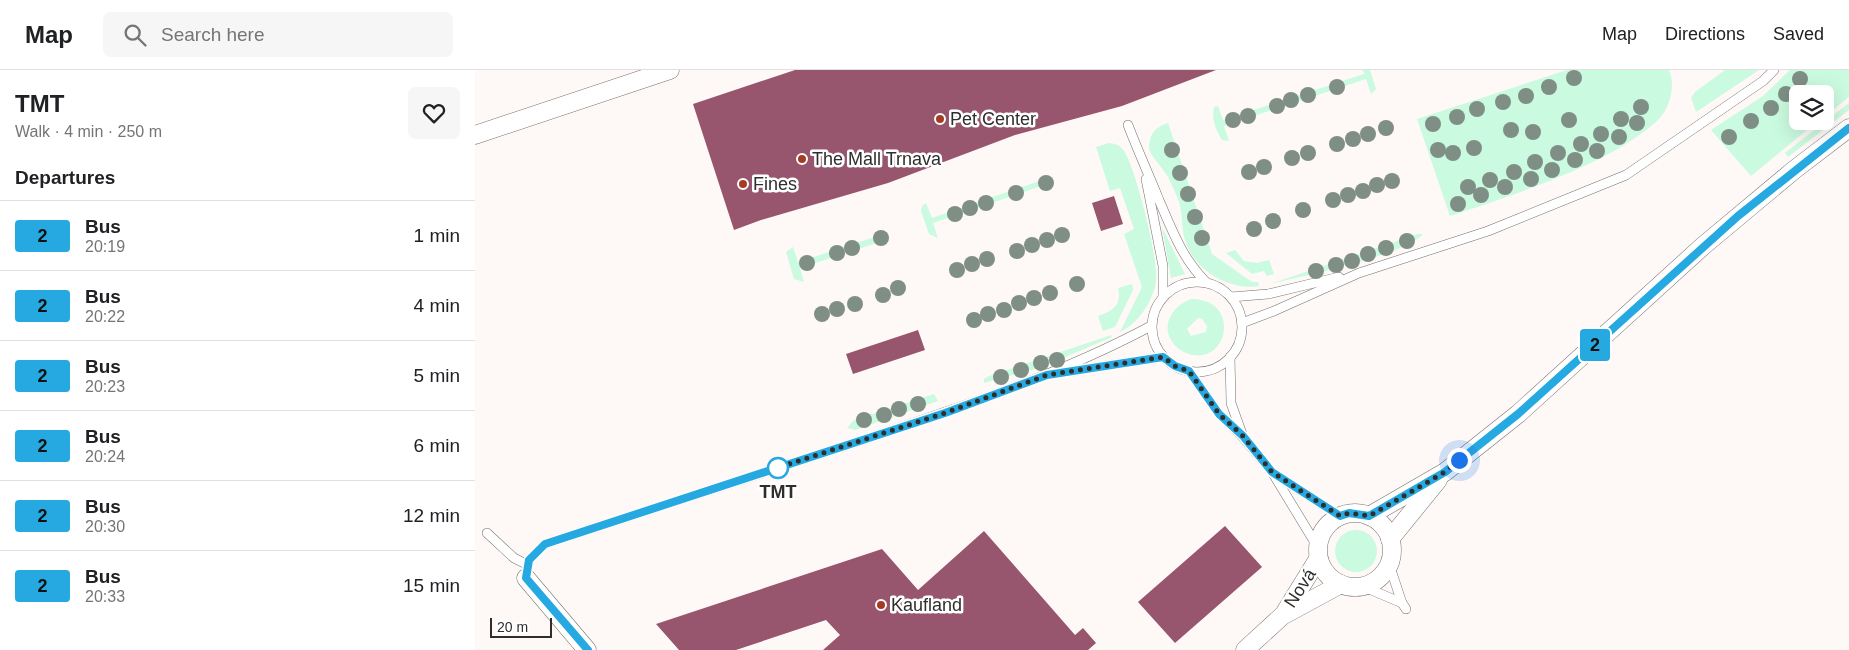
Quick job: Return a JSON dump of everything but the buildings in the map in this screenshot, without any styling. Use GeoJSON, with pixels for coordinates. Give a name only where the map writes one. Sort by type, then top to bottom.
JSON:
{"type":"FeatureCollection","features":[{"type":"Feature","properties":{"kind":"street"},"geometry":{"type":"LineString","coordinates":[[475,135],[670,70]]}},
{"type":"Feature","properties":{"kind":"street"},"geometry":{"type":"LineString","coordinates":[[1369,516],[1445,472],[1518,414],[1736,218],[1849,128]]}},
{"type":"Feature","properties":{"kind":"street"},"geometry":{"type":"LineString","coordinates":[[1390,539],[1445,472]]}},
{"type":"Feature","properties":{"kind":"street"},"geometry":{"type":"LineString","coordinates":[[1340,516],[1349,513],[1369,516],[1382,525],[1390,539],[1391,556],[1389,564],[1379,578],[1363,586]]}},
{"type":"Feature","properties":{"kind":"street","name":"Nová"},"geometry":{"type":"LineString","coordinates":[[1282,616],[1318,553],[1324,528],[1340,516]]}},
{"type":"Feature","properties":{"kind":"street","name":"Nová"},"geometry":{"type":"LineString","coordinates":[[1318,553],[1327,574],[1341,584],[1363,586]]}},
{"type":"Feature","properties":{"kind":"street"},"geometry":{"type":"LineString","coordinates":[[527,571],[587,650]]}},
{"type":"Feature","properties":{"kind":"street","name":"Nová"},"geometry":{"type":"LineString","coordinates":[[1245,650],[1282,616],[1341,584]]}},
{"type":"Feature","properties":{"kind":"lane"},"geometry":{"type":"LineString","coordinates":[[1231,297],[1268,294],[1359,273],[1488,231],[1626,175],[1763,81],[1774,70]]}},
{"type":"Feature","properties":{"kind":"lane"},"geometry":{"type":"LineString","coordinates":[[1128,126],[1143,167],[1187,261],[1207,283]]}},
{"type":"Feature","properties":{"kind":"lane"},"geometry":{"type":"LineString","coordinates":[[1143,167],[1163,266],[1163,296]]}},
{"type":"Feature","properties":{"kind":"lane"},"geometry":{"type":"LineString","coordinates":[[1242,323],[1274,312],[1359,273]]}},
{"type":"Feature","properties":{"kind":"lane"},"geometry":{"type":"LineString","coordinates":[[1207,283],[1220,288],[1231,297],[1239,309],[1242,323],[1239,342],[1230,357],[1211,370],[1189,371],[1175,366],[1163,357],[1155,345],[1151,326],[1156,307],[1163,296],[1178,284],[1207,283]]}},
{"type":"Feature","properties":{"kind":"lane"},"geometry":{"type":"LineString","coordinates":[[527,571],[529,560],[545,544],[945,413],[1047,375],[1120,343],[1151,326]]}},
{"type":"Feature","properties":{"kind":"lane"},"geometry":{"type":"LineString","coordinates":[[1047,375],[1163,357]]}},
{"type":"Feature","properties":{"kind":"lane"},"geometry":{"type":"LineString","coordinates":[[1230,357],[1231,403],[1243,436]]}},
{"type":"Feature","properties":{"kind":"lane"},"geometry":{"type":"LineString","coordinates":[[1189,371],[1219,414],[1243,436],[1272,472],[1318,553]]}},
{"type":"Feature","properties":{"kind":"lane"},"geometry":{"type":"LineString","coordinates":[[1272,472],[1340,516]]}},
{"type":"Feature","properties":{"kind":"lane"},"geometry":{"type":"LineString","coordinates":[[487,533],[527,571]]}},
{"type":"Feature","properties":{"kind":"lane"},"geometry":{"type":"LineString","coordinates":[[1363,586],[1404,606],[1389,564]]}},
{"type":"Feature","properties":{"kind":"green space"},"geometry":{"type":"Polygon","coordinates":[[[1363,70],[1370,70],[1376,89],[1371,94],[1366,79],[1224,126],[1229,141],[1222,140],[1216,128],[1213,115],[1214,107],[1218,106],[1223,120],[1364,74],[1363,70]]]}},
{"type":"Feature","properties":{"kind":"green space"},"geometry":{"type":"Polygon","coordinates":[[[1567,70],[1669,70],[1672,89],[1669,103],[1658,120],[1638,136],[1587,165],[1530,188],[1450,216],[1417,119],[1567,70]]]}},
{"type":"Feature","properties":{"kind":"green space"},"geometry":{"type":"Polygon","coordinates":[[[1725,70],[1759,70],[1696,112],[1691,98],[1695,92],[1725,70]]]}},
{"type":"Feature","properties":{"kind":"green space"},"geometry":{"type":"Polygon","coordinates":[[[1790,70],[1849,70],[1849,97],[1834,109],[1834,85],[1789,85],[1789,130],[1807,130],[1751,176],[1711,130],[1763,96],[1790,70]]]}},
{"type":"Feature","properties":{"kind":"green space"},"geometry":{"type":"Polygon","coordinates":[[[1849,103],[1849,110],[1834,122],[1834,115],[1849,103]]]}},
{"type":"Feature","properties":{"kind":"green space"},"geometry":{"type":"Polygon","coordinates":[[[1168,123],[1212,254],[1252,282],[1258,282],[1259,286],[1248,287],[1225,282],[1204,269],[1190,251],[1185,240],[1178,199],[1168,177],[1149,149],[1150,139],[1156,129],[1168,123]]]}},
{"type":"Feature","properties":{"kind":"green space"},"geometry":{"type":"Polygon","coordinates":[[[1814,130],[1823,130],[1788,157],[1785,153],[1814,130]]]}},
{"type":"Feature","properties":{"kind":"green space"},"geometry":{"type":"Polygon","coordinates":[[[1109,143],[1121,147],[1129,161],[1146,215],[1156,270],[1155,288],[1144,311],[1133,324],[1120,332],[1142,287],[1124,234],[1134,229],[1120,188],[1110,191],[1096,147],[1109,143]]]}},
{"type":"Feature","properties":{"kind":"green space"},"geometry":{"type":"Polygon","coordinates":[[[1051,177],[1053,182],[933,223],[938,238],[929,234],[921,211],[922,206],[926,203],[932,218],[1051,177]]]}},
{"type":"Feature","properties":{"kind":"green space"},"geometry":{"type":"Polygon","coordinates":[[[1162,227],[1185,274],[1171,278],[1162,227]]]}},
{"type":"Feature","properties":{"kind":"green space"},"geometry":{"type":"Polygon","coordinates":[[[887,233],[889,239],[800,268],[804,282],[794,279],[786,252],[793,247],[798,262],[887,233]]]}},
{"type":"Feature","properties":{"kind":"green space"},"geometry":{"type":"Polygon","coordinates":[[[1418,234],[1423,234],[1395,250],[1351,264],[1270,284],[1418,234]]]}},
{"type":"Feature","properties":{"kind":"green space"},"geometry":{"type":"Polygon","coordinates":[[[1235,250],[1244,261],[1257,263],[1269,260],[1274,274],[1267,276],[1264,271],[1252,274],[1226,253],[1235,250]]]}},
{"type":"Feature","properties":{"kind":"green space"},"geometry":{"type":"Polygon","coordinates":[[[1132,284],[1133,290],[1115,327],[1103,331],[1098,316],[1115,307],[1119,299],[1118,288],[1132,284]]]}},
{"type":"Feature","properties":{"kind":"green space"},"geometry":{"type":"Polygon","coordinates":[[[1192,299],[1208,302],[1218,309],[1223,320],[1224,331],[1220,342],[1213,350],[1203,355],[1189,354],[1181,351],[1173,343],[1168,333],[1171,315],[1175,309],[1192,299]],[[1198,318],[1187,329],[1191,336],[1206,332],[1207,326],[1202,319],[1198,318]]]}},
{"type":"Feature","properties":{"kind":"green space"},"geometry":{"type":"Polygon","coordinates":[[[1111,335],[1112,337],[1042,367],[984,383],[984,379],[989,376],[1111,335]]]}},
{"type":"Feature","properties":{"kind":"green space"},"geometry":{"type":"Polygon","coordinates":[[[934,394],[938,401],[855,430],[847,428],[854,420],[934,394]]]}},
{"type":"Feature","properties":{"kind":"green space"},"geometry":{"type":"Polygon","coordinates":[[[1360,530],[1368,533],[1374,539],[1377,551],[1374,563],[1368,569],[1352,572],[1344,569],[1338,563],[1335,547],[1338,539],[1344,533],[1360,530]]]}},
{"type":"Feature","properties":{"kind":"bus line","name":"2"},"geometry":{"type":"LineString","coordinates":[[588,650],[526,578],[529,560],[545,544],[945,413],[1047,375],[1163,357],[1181,370],[1189,371],[1219,414],[1243,436],[1272,472],[1340,516],[1349,513],[1359,513],[1369,516],[1445,472],[1518,414],[1703,246],[1794,170],[1849,128]]}},
{"type":"Feature","properties":{"kind":"place","name":"Pet Center"},"geometry":{"type":"Point","coordinates":[940,119]}},
{"type":"Feature","properties":{"kind":"place","name":"The Mall Trnava"},"geometry":{"type":"Point","coordinates":[802,159]}},
{"type":"Feature","properties":{"kind":"place","name":"Fines"},"geometry":{"type":"Point","coordinates":[743,184]}},
{"type":"Feature","properties":{"kind":"place","name":"TMT"},"geometry":{"type":"Point","coordinates":[778,468]}},
{"type":"Feature","properties":{"kind":"place","name":"Kaufland"},"geometry":{"type":"Point","coordinates":[881,605]}},
{"type":"Feature","properties":{"kind":"route"},"geometry":{"type":"LineString","coordinates":[[778,468],[771,470],[945,413],[1047,375],[1163,357],[1181,370],[1189,371],[1219,414],[1243,436],[1272,472],[1340,516],[1349,513],[1359,513],[1369,516],[1445,472],[1459,460]]}}]}
